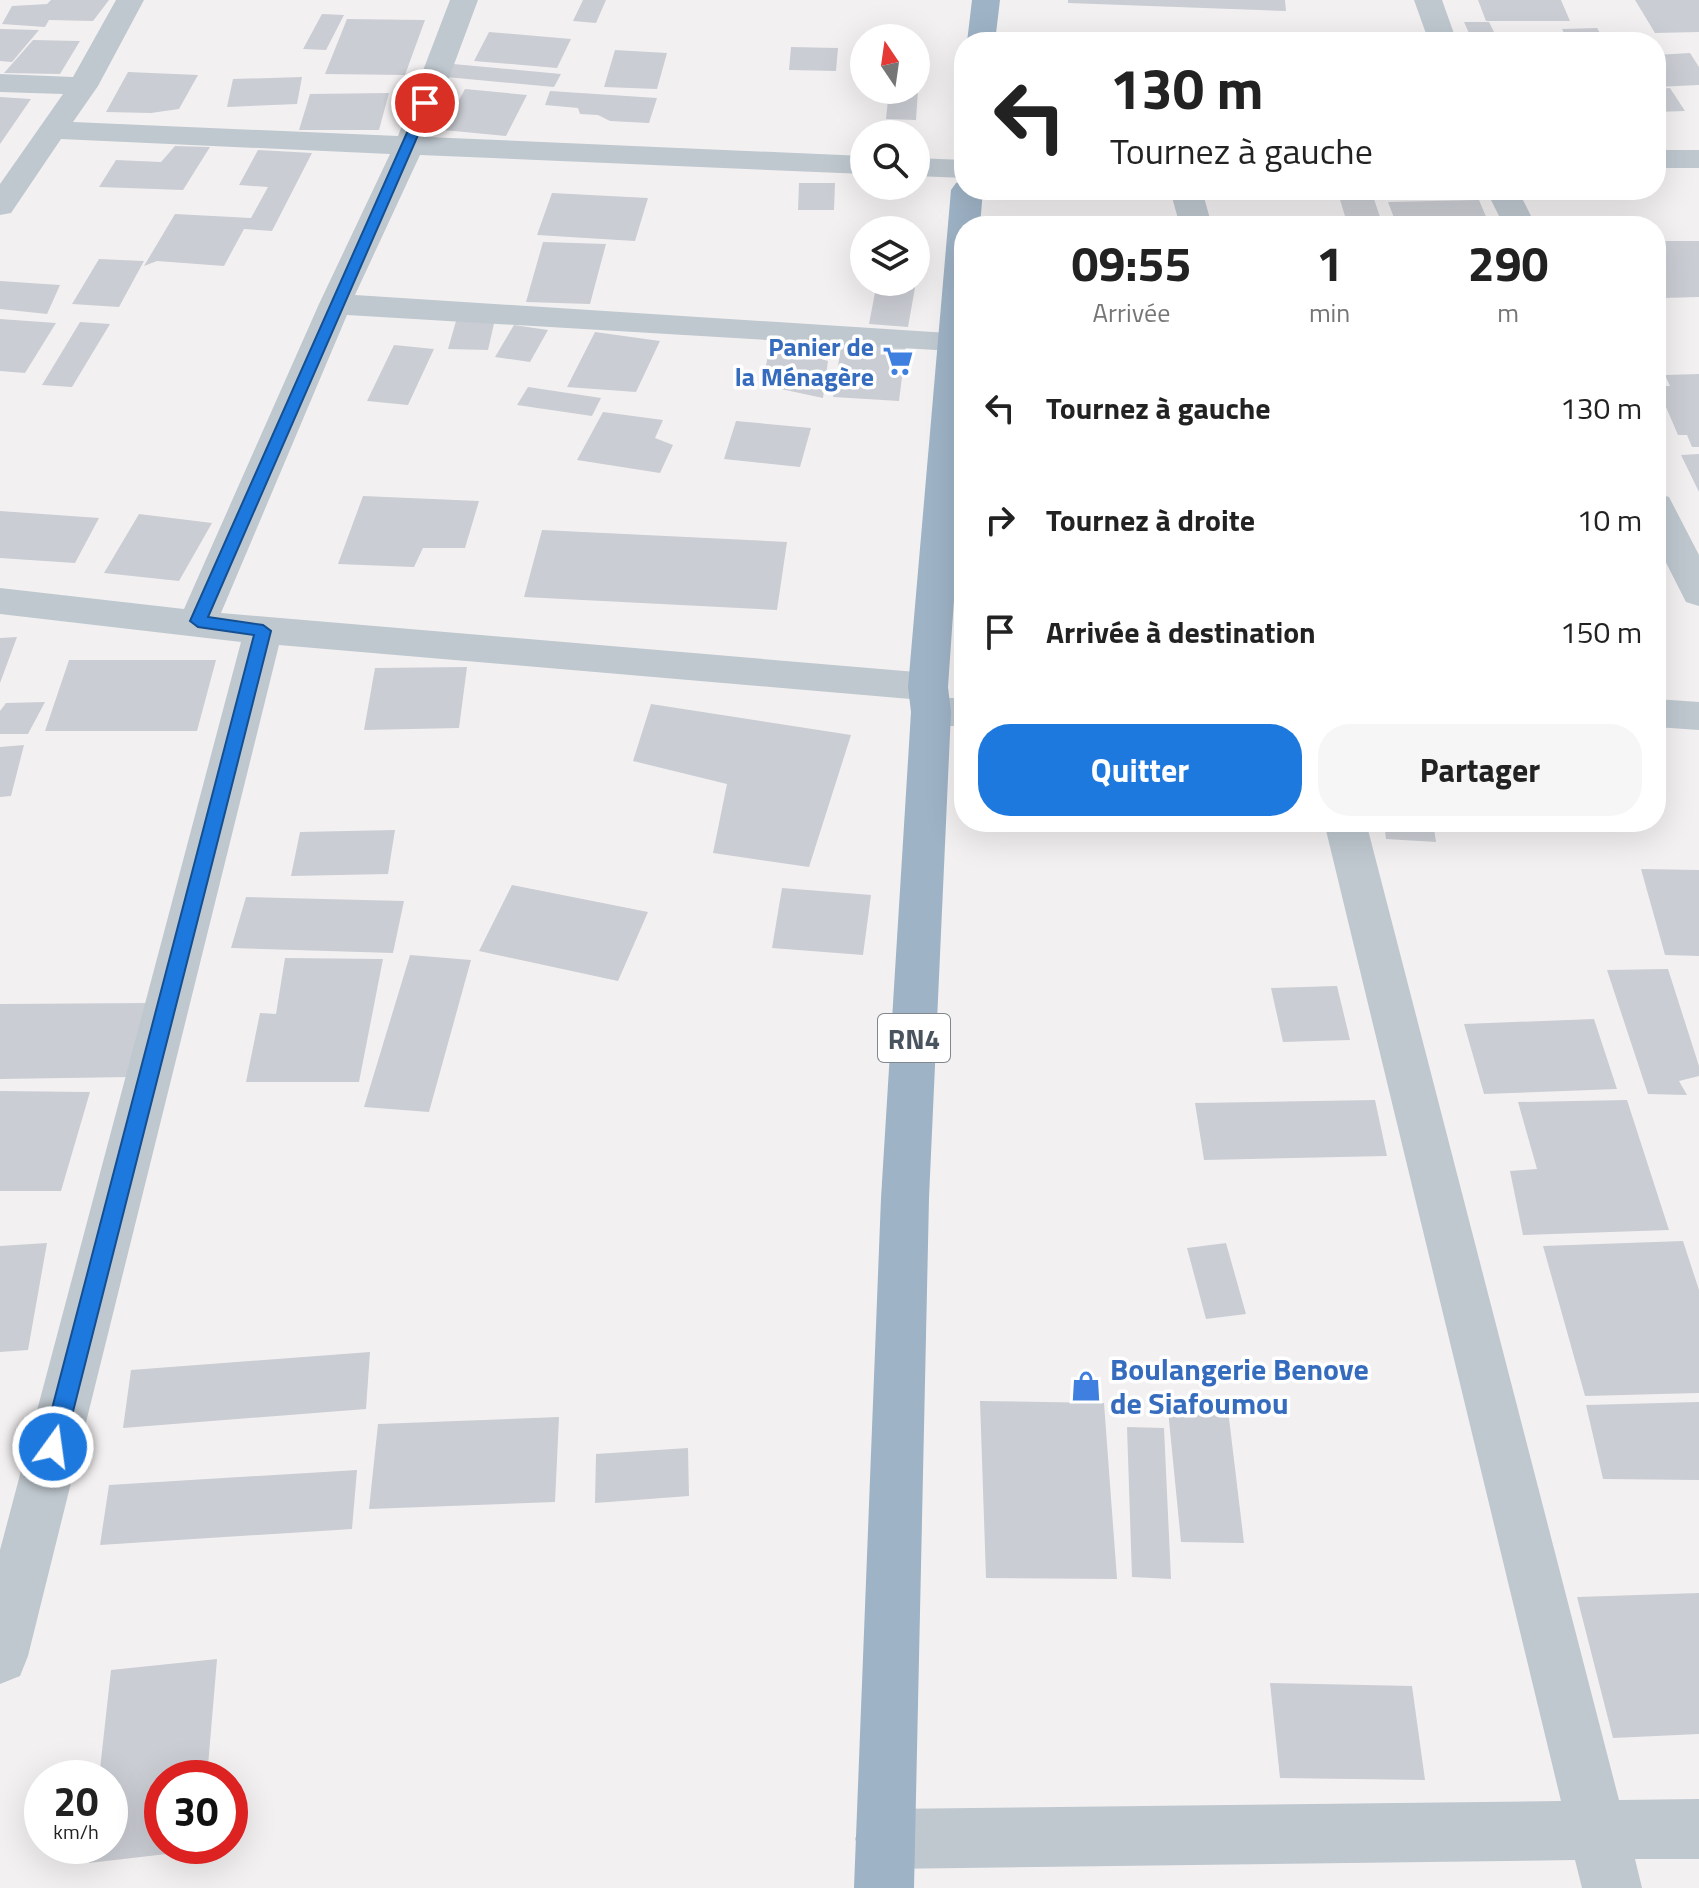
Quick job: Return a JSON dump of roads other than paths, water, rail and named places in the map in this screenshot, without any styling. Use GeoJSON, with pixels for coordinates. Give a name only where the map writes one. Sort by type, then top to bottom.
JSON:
{"type":"FeatureCollection","features":[{"type":"Feature","properties":{"kind":"highway"},"geometry":{"type":"LineString","coordinates":[[982,32],[986,0]]}},
{"type":"Feature","properties":{"kind":"highway","name":"RN4"},"geometry":{"type":"LineString","coordinates":[[884,1864],[905,1198],[941,704],[954,330]]}},
{"type":"Feature","properties":{"kind":"street"},"geometry":{"type":"LineString","coordinates":[[0,206],[83,86],[130,0]]}},
{"type":"Feature","properties":{"kind":"street"},"geometry":{"type":"LineString","coordinates":[[198,621],[335,304],[409,146],[464,0]]}},
{"type":"Feature","properties":{"kind":"street"},"geometry":{"type":"LineString","coordinates":[[1428,0],[1439,32]]}},
{"type":"Feature","properties":{"kind":"street"},"geometry":{"type":"LineString","coordinates":[[0,83],[83,86]]}},
{"type":"Feature","properties":{"kind":"street"},"geometry":{"type":"LineString","coordinates":[[50,130],[850,164]]}},
{"type":"Feature","properties":{"kind":"street"},"geometry":{"type":"LineString","coordinates":[[1666,159],[1699,159]]}},
{"type":"Feature","properties":{"kind":"street"},"geometry":{"type":"LineString","coordinates":[[930,168],[954,169]]}},
{"type":"Feature","properties":{"kind":"street"},"geometry":{"type":"LineString","coordinates":[[335,304],[953,341]]}},
{"type":"Feature","properties":{"kind":"street"},"geometry":{"type":"LineString","coordinates":[[1666,525],[1699,593]]}},
{"type":"Feature","properties":{"kind":"street"},"geometry":{"type":"LineString","coordinates":[[0,601],[941,704]]}},
{"type":"Feature","properties":{"kind":"street"},"geometry":{"type":"LineString","coordinates":[[0,1656],[263,631]]}},
{"type":"Feature","properties":{"kind":"street"},"geometry":{"type":"LineString","coordinates":[[1666,714],[1699,716]]}},
{"type":"Feature","properties":{"kind":"street"},"geometry":{"type":"LineString","coordinates":[[1348,832],[1612,1888]]}},
{"type":"Feature","properties":{"kind":"street"},"geometry":{"type":"LineString","coordinates":[[884,1864],[1599,1828],[1699,1829]]}},
{"type":"Feature","properties":{"kind":"place","name":"Panier de la Ménagère"},"geometry":{"type":"Point","coordinates":[898,361]}},
{"type":"Feature","properties":{"kind":"place","name":"Boulangerie Benove de Siafoumou"},"geometry":{"type":"Point","coordinates":[1086,1386]}}]}
